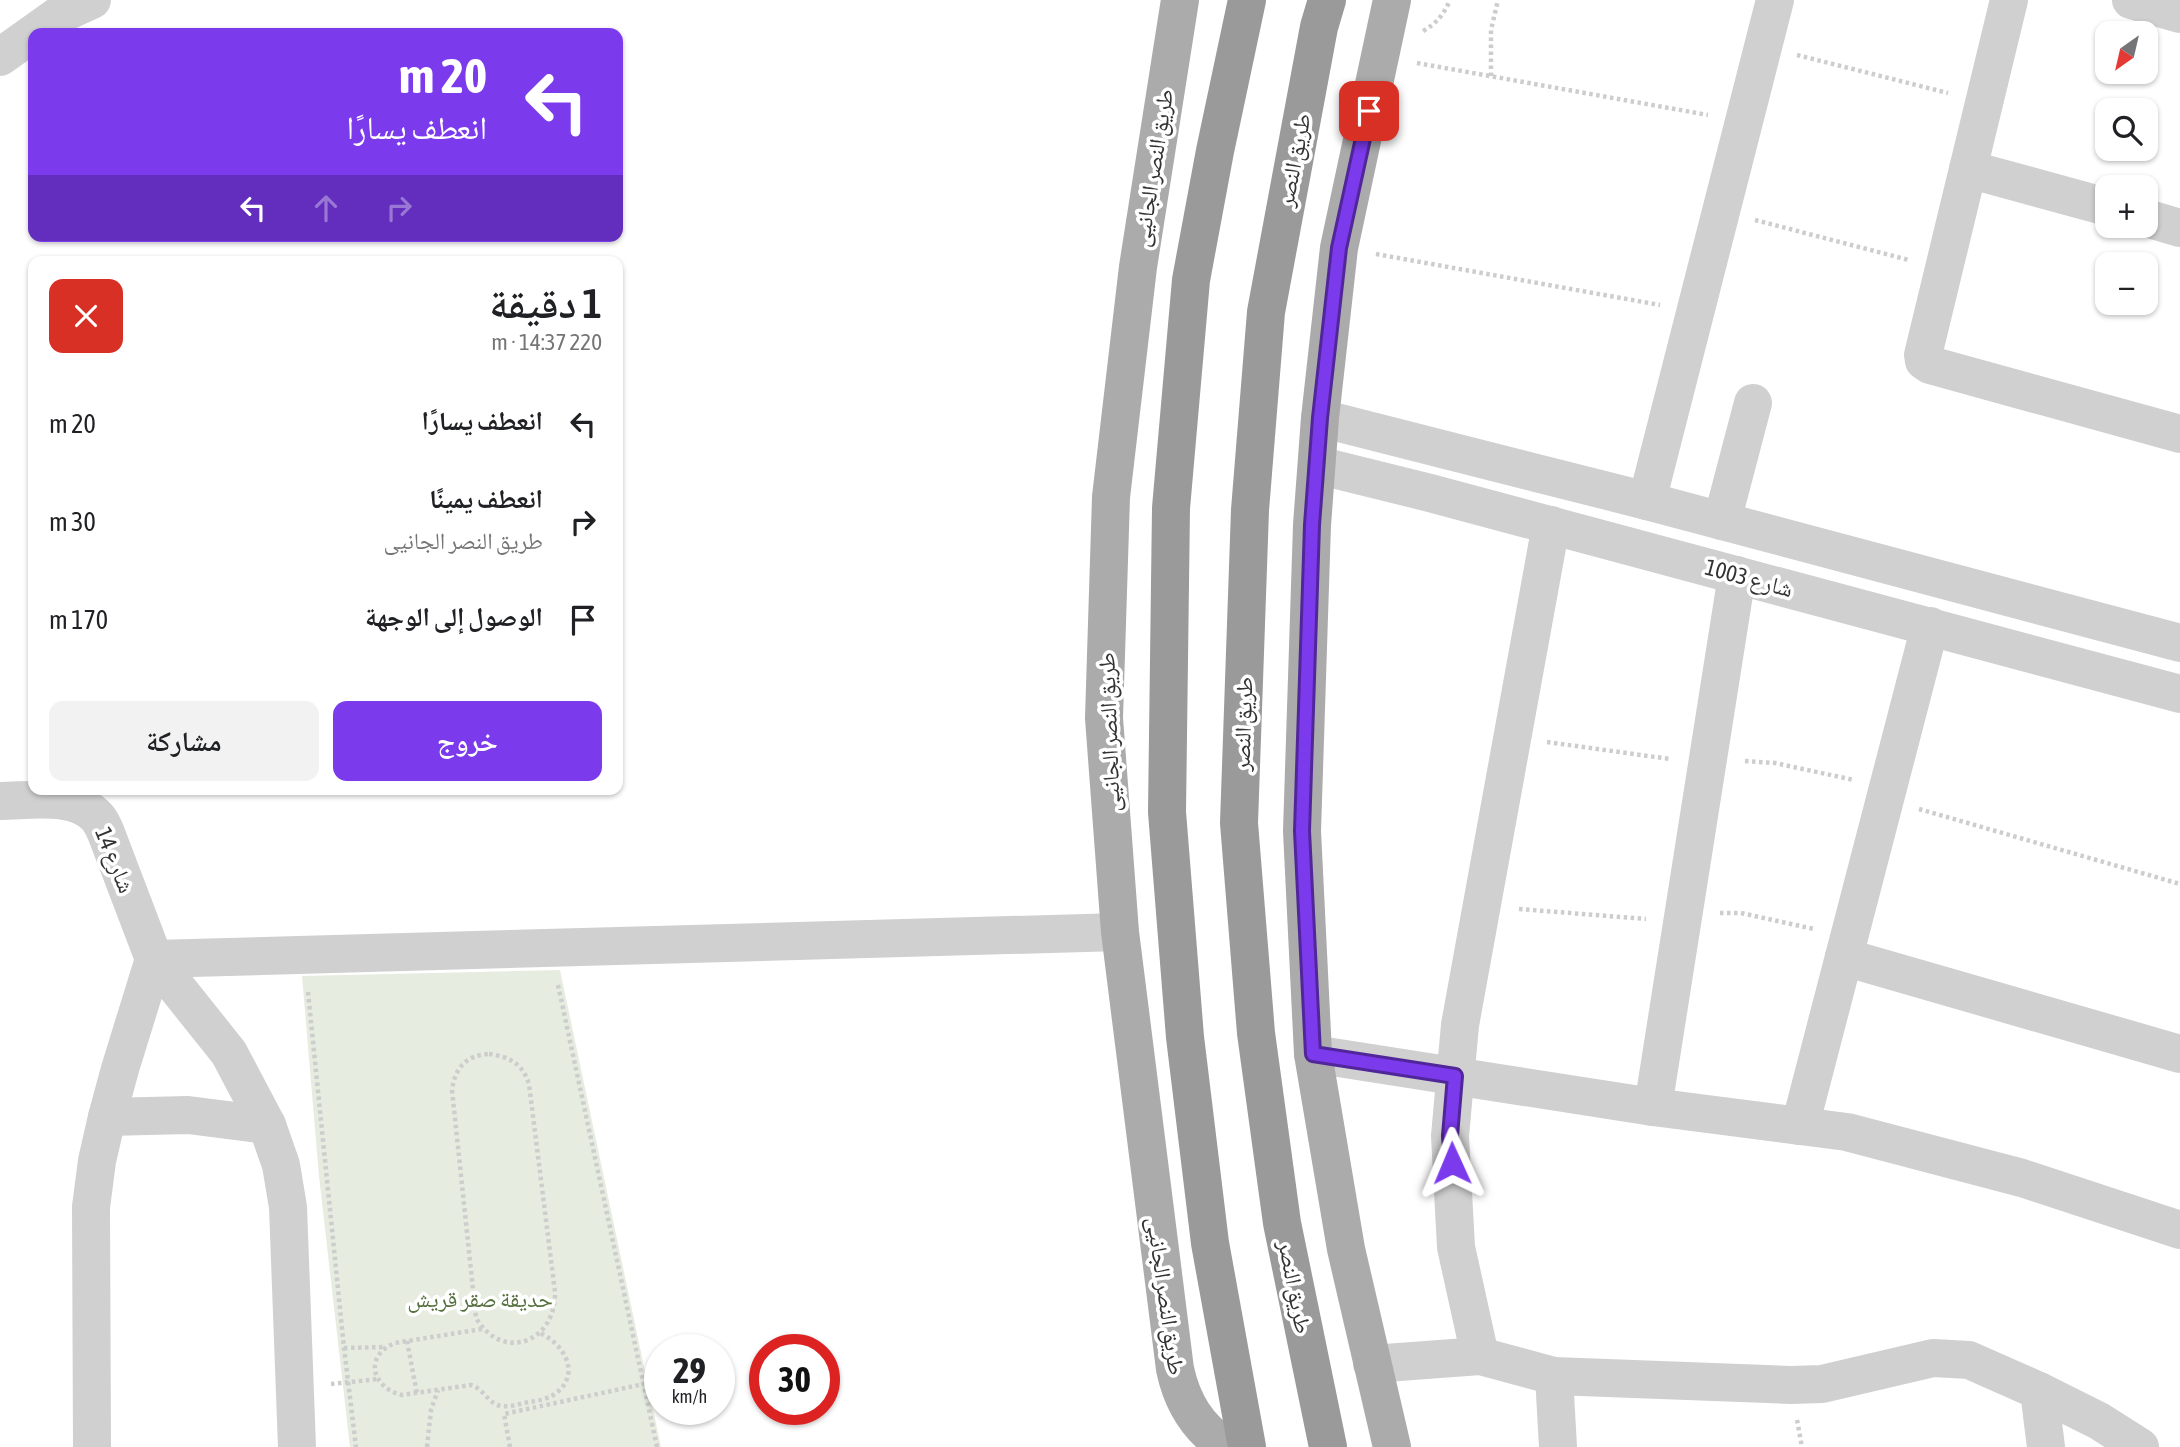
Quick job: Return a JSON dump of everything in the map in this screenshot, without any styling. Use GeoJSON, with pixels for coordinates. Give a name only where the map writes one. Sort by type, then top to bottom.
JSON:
{"type":"FeatureCollection","features":[{"type":"Feature","properties":{"kind":"highway"},"geometry":{"type":"LineString","coordinates":[[1247,0],[1191,280],[1171,508],[1167,812],[1185,1037],[1210,1243],[1247,1447]]}},
{"type":"Feature","properties":{"kind":"highway","name":"طريق النصر"},"geometry":{"type":"LineString","coordinates":[[1327,0],[1319,27],[1266,312],[1250,510],[1239,823],[1256,1033],[1280,1209],[1328,1447]]}},
{"type":"Feature","properties":{"kind":"main road","name":"طريق النصر الجانيى"},"geometry":{"type":"LineString","coordinates":[[1180,0],[1138,267],[1111,497],[1104,718],[1120,932],[1177,1379],[1188,1408],[1200,1425],[1227,1447]]}},
{"type":"Feature","properties":{"kind":"main road"},"geometry":{"type":"LineString","coordinates":[[1392,0],[1339,248],[1320,418],[1312,525],[1302,831],[1313,1054],[1346,1249],[1392,1447]]}},
{"type":"Feature","properties":{"kind":"street"},"geometry":{"type":"LineString","coordinates":[[41,28],[59,15],[92,0]]}},
{"type":"Feature","properties":{"kind":"street"},"geometry":{"type":"LineString","coordinates":[[1647,501],[1775,0]]}},
{"type":"Feature","properties":{"kind":"street"},"geometry":{"type":"LineString","coordinates":[[2009,0],[1923,355],[1924,361],[1930,365],[2180,434]]}},
{"type":"Feature","properties":{"kind":"street"},"geometry":{"type":"LineString","coordinates":[[2131,0],[2180,14]]}},
{"type":"Feature","properties":{"kind":"street"},"geometry":{"type":"LineString","coordinates":[[0,57],[28,37]]}},
{"type":"Feature","properties":{"kind":"street"},"geometry":{"type":"LineString","coordinates":[[1968,169],[2095,204]]}},
{"type":"Feature","properties":{"kind":"street"},"geometry":{"type":"LineString","coordinates":[[2158,222],[2180,228]]}},
{"type":"Feature","properties":{"kind":"street"},"geometry":{"type":"LineString","coordinates":[[1722,521],[1753,403]]}},
{"type":"Feature","properties":{"kind":"street","name":"شارع 1003"},"geometry":{"type":"LineString","coordinates":[[1320,418],[1647,501],[2180,643]]}},
{"type":"Feature","properties":{"kind":"street"},"geometry":{"type":"LineString","coordinates":[[1430,493],[1439,449]]}},
{"type":"Feature","properties":{"kind":"street","name":"شارع 1003"},"geometry":{"type":"LineString","coordinates":[[1317,465],[2180,694]]}},
{"type":"Feature","properties":{"kind":"street"},"geometry":{"type":"LineString","coordinates":[[1480,1356],[1456,1247],[1450,1136],[1455,1076],[1460,1025],[1551,525]]}},
{"type":"Feature","properties":{"kind":"street"},"geometry":{"type":"LineString","coordinates":[[1653,1107],[1737,575]]}},
{"type":"Feature","properties":{"kind":"street"},"geometry":{"type":"LineString","coordinates":[[1800,1126],[1930,626]]}},
{"type":"Feature","properties":{"kind":"street","name":"شارع 14"},"geometry":{"type":"LineString","coordinates":[[0,801],[71,802],[86,808],[98,818],[154,959],[229,1053],[267,1125],[281,1165],[288,1207],[297,1447]]}},
{"type":"Feature","properties":{"kind":"street"},"geometry":{"type":"LineString","coordinates":[[92,1447],[91,1207],[97,1161],[107,1117],[154,959],[1120,932]]}},
{"type":"Feature","properties":{"kind":"street"},"geometry":{"type":"LineString","coordinates":[[1844,957],[2180,1054]]}},
{"type":"Feature","properties":{"kind":"street"},"geometry":{"type":"LineString","coordinates":[[1313,1054],[1653,1107],[1847,1132],[2009,1175],[2180,1230]]}},
{"type":"Feature","properties":{"kind":"street"},"geometry":{"type":"LineString","coordinates":[[107,1117],[188,1115],[267,1125]]}},
{"type":"Feature","properties":{"kind":"street"},"geometry":{"type":"LineString","coordinates":[[1372,1364],[1480,1356],[1554,1376],[1738,1384],[1822,1384],[1933,1358],[1969,1360],[2099,1421],[2140,1447]]}},
{"type":"Feature","properties":{"kind":"street"},"geometry":{"type":"LineString","coordinates":[[1554,1376],[1558,1447]]}},
{"type":"Feature","properties":{"kind":"street"},"geometry":{"type":"LineString","coordinates":[[2039,1391],[2046,1447]]}},
{"type":"Feature","properties":{"kind":"path"},"geometry":{"type":"LineString","coordinates":[[1491,76],[1490,30],[1498,0]]}},
{"type":"Feature","properties":{"kind":"path"},"geometry":{"type":"LineString","coordinates":[[1763,46],[1984,102]]}},
{"type":"Feature","properties":{"kind":"path"},"geometry":{"type":"LineString","coordinates":[[1381,56],[1743,121]]}},
{"type":"Feature","properties":{"kind":"path"},"geometry":{"type":"LineString","coordinates":[[1721,212],[1944,269]]}},
{"type":"Feature","properties":{"kind":"path"},"geometry":{"type":"LineString","coordinates":[[1339,248],[1696,311]]}},
{"type":"Feature","properties":{"kind":"path"},"geometry":{"type":"LineString","coordinates":[[1885,800],[2180,884]]}},
{"type":"Feature","properties":{"kind":"path"},"geometry":{"type":"LineString","coordinates":[[556,974],[644,1379]]}},
{"type":"Feature","properties":{"kind":"path"},"geometry":{"type":"LineString","coordinates":[[307,981],[356,1447]]}},
{"type":"Feature","properties":{"kind":"path"},"geometry":{"type":"LineString","coordinates":[[489,1054],[510,1059],[519,1065],[529,1084],[555,1292],[552,1315],[540,1333],[517,1343],[504,1342],[492,1338],[482,1329],[476,1318],[452,1090],[453,1078],[459,1068],[478,1055],[489,1054]]}},
{"type":"Feature","properties":{"kind":"path"},"geometry":{"type":"LineString","coordinates":[[344,1348],[386,1347],[482,1329]]}},
{"type":"Feature","properties":{"kind":"path"},"geometry":{"type":"LineString","coordinates":[[386,1347],[375,1363],[378,1379],[394,1393],[417,1394],[471,1385],[480,1389],[497,1405],[505,1407],[555,1395],[565,1382],[568,1365],[559,1345],[540,1333]]}},
{"type":"Feature","properties":{"kind":"path"},"geometry":{"type":"LineString","coordinates":[[407,1341],[417,1394]]}},
{"type":"Feature","properties":{"kind":"path"},"geometry":{"type":"LineString","coordinates":[[295,1387],[378,1379]]}},
{"type":"Feature","properties":{"kind":"path"},"geometry":{"type":"LineString","coordinates":[[510,1447],[504,1414],[644,1384]]}},
{"type":"Feature","properties":{"kind":"path"},"geometry":{"type":"LineString","coordinates":[[427,1447],[429,1419],[438,1390]]}},
{"type":"Feature","properties":{"kind":"path"},"geometry":{"type":"LineString","coordinates":[[653,1425],[657,1447]]}},
{"type":"Feature","properties":{"kind":"green space","name":"حديقة صقر قريش"},"geometry":{"type":"Polygon","coordinates":[[[560,970],[644,1367],[644,1425],[656,1425],[661,1447],[350,1447],[319,1176],[302,976],[560,970]]]}},
{"type":"Feature","properties":{"kind":"route"},"geometry":{"type":"LineString","coordinates":[[1369,111],[1339,248],[1320,418],[1312,525],[1302,831],[1313,1054],[1455,1076],[1450,1136],[1452,1163]]}}]}
